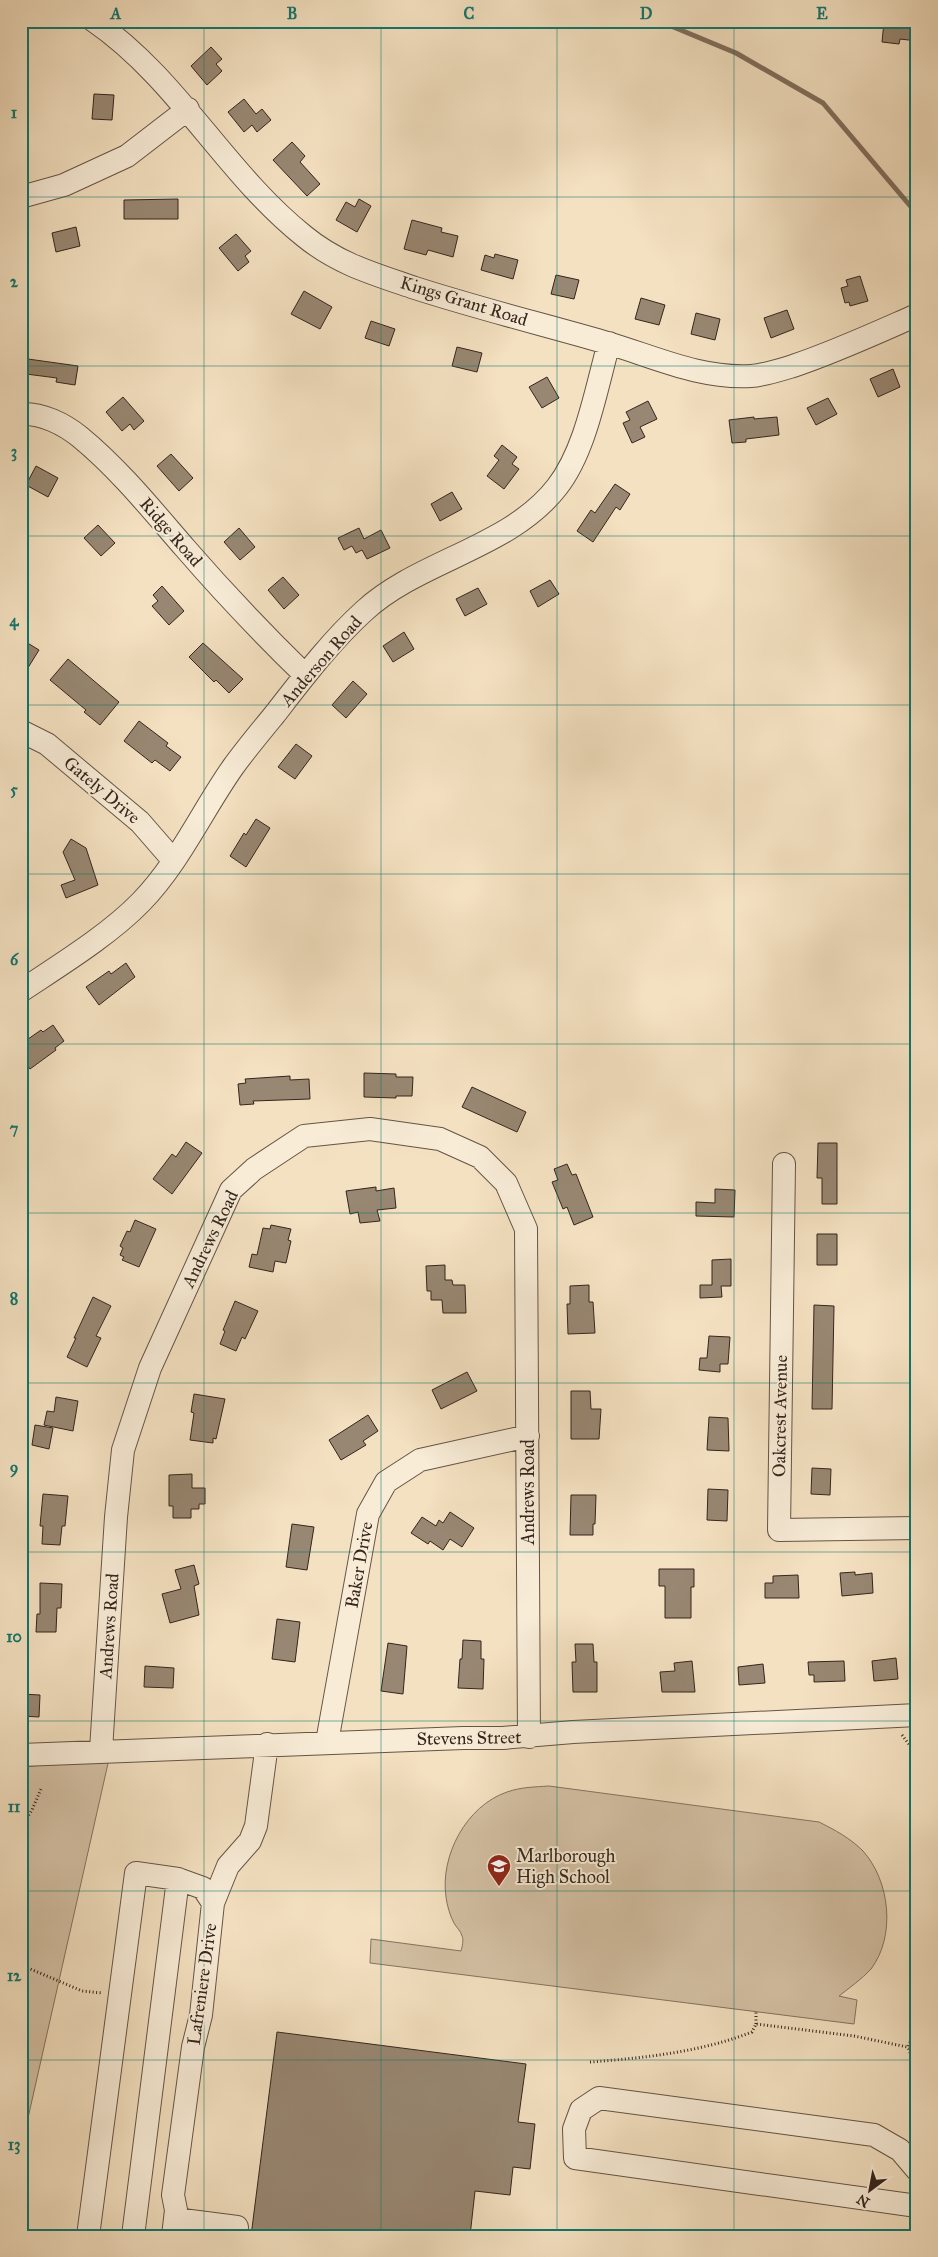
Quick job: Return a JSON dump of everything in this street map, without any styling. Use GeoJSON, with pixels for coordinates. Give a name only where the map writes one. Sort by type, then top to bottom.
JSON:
{"type":"FeatureCollection","features":[{"type":"Feature","properties":{"kind":"street","name":"Kings Grant Road"},"geometry":{"type":"LineString","coordinates":[[94,21],[117,37],[188,109],[241,174],[275,211],[327,254],[370,273],[449,299],[609,343],[676,366],[714,375],[753,376],[819,357],[917,315]]}},
{"type":"Feature","properties":{"kind":"street"},"geometry":{"type":"LineString","coordinates":[[21,197],[64,185],[127,156],[188,109]]}},
{"type":"Feature","properties":{"kind":"street","name":"Anderson Road"},"geometry":{"type":"LineString","coordinates":[[21,991],[91,943],[141,902],[173,860],[233,767],[343,630],[388,592],[519,522],[551,494],[570,468],[585,426],[609,343]]}},
{"type":"Feature","properties":{"kind":"street","name":"Ridge Road"},"geometry":{"type":"LineString","coordinates":[[21,414],[54,420],[80,437],[128,483],[242,613],[305,675]]}},
{"type":"Feature","properties":{"kind":"street","name":"Gately Drive"},"geometry":{"type":"LineString","coordinates":[[21,731],[47,744],[140,822],[173,860]]}},
{"type":"Feature","properties":{"kind":"street","name":"Andrews Road"},"geometry":{"type":"LineString","coordinates":[[101,1750],[116,1517],[123,1450],[150,1368],[231,1190],[254,1169],[304,1136],[370,1129],[440,1139],[480,1157],[506,1183],[526,1229],[529,1737]]}},
{"type":"Feature","properties":{"kind":"street","name":"Oakcrest Avenue"},"geometry":{"type":"LineString","coordinates":[[784,1164],[779,1530],[917,1528]]}},
{"type":"Feature","properties":{"kind":"street","name":"Baker Drive"},"geometry":{"type":"LineString","coordinates":[[327,1742],[368,1514],[386,1482],[420,1460],[528,1436]]}},
{"type":"Feature","properties":{"kind":"street","name":"Stevens Street"},"geometry":{"type":"LineString","coordinates":[[21,1754],[267,1744],[529,1737],[573,1732],[917,1715]]}},
{"type":"Feature","properties":{"kind":"street","name":"Lafreniere Drive"},"geometry":{"type":"LineString","coordinates":[[174,2228],[176,2210],[173,2195],[193,2047],[201,2015],[214,1902],[228,1866],[250,1840],[256,1826],[267,1744]]}},
{"type":"Feature","properties":{"kind":"street"},"geometry":{"type":"LineString","coordinates":[[181,1880],[228,1866]]}},
{"type":"Feature","properties":{"kind":"street"},"geometry":{"type":"LineString","coordinates":[[88,2236],[136,1873],[181,1880],[203,1888],[214,1902]]}},
{"type":"Feature","properties":{"kind":"street"},"geometry":{"type":"LineString","coordinates":[[133,2236],[181,1880]]}},
{"type":"Feature","properties":{"kind":"street"},"geometry":{"type":"LineString","coordinates":[[917,2170],[900,2150],[874,2135],[599,2098],[581,2110],[574,2129],[575,2158],[917,2206]]}},
{"type":"Feature","properties":{"kind":"street"},"geometry":{"type":"LineString","coordinates":[[174,2228],[236,2227]]}},
{"type":"Feature","properties":{"kind":"path"},"geometry":{"type":"LineString","coordinates":[[896,1730],[904,1736],[917,1755]]}},
{"type":"Feature","properties":{"kind":"path"},"geometry":{"type":"LineString","coordinates":[[21,1827],[32,1810],[41,1789]]}},
{"type":"Feature","properties":{"kind":"path"},"geometry":{"type":"LineString","coordinates":[[21,1965],[82,1991],[120,1996]]}},
{"type":"Feature","properties":{"kind":"path"},"geometry":{"type":"LineString","coordinates":[[590,2062],[643,2058],[732,2040],[752,2032],[756,2024],[756,2012]]}},
{"type":"Feature","properties":{"kind":"path"},"geometry":{"type":"LineString","coordinates":[[756,2024],[854,2036],[917,2049]]}},
{"type":"Feature","properties":{"kind":"path"},"geometry":{"type":"LineString","coordinates":[[917,2026],[908,2047],[914,2063],[917,2088]]}},
{"type":"Feature","properties":{"kind":"shaded area"},"geometry":{"type":"Polygon","coordinates":[[[109,1759],[21,2149],[21,1767],[109,1759]]]}},
{"type":"Feature","properties":{"kind":"shaded area"},"geometry":{"type":"Polygon","coordinates":[[[549,1786],[819,1822],[853,1842],[872,1863],[879,1877],[884,1893],[887,1925],[879,1956],[871,1969],[839,1996],[857,2000],[854,2024],[370,1963],[371,1939],[461,1951],[463,1938],[449,1910],[445,1881],[447,1865],[459,1834],[479,1809],[492,1799],[518,1789],[549,1786]]]}},
{"type":"Feature","properties":{"kind":"building"},"geometry":{"type":"Polygon","coordinates":[[[884,22],[917,26],[917,41],[900,39],[899,44],[882,42],[884,22]]]}},
{"type":"Feature","properties":{"kind":"building"},"geometry":{"type":"Polygon","coordinates":[[[211,47],[222,59],[216,64],[222,71],[207,85],[191,66],[211,47]]]}},
{"type":"Feature","properties":{"kind":"building"},"geometry":{"type":"Polygon","coordinates":[[[94,94],[114,95],[112,120],[92,119],[94,94]]]}},
{"type":"Feature","properties":{"kind":"building"},"geometry":{"type":"Polygon","coordinates":[[[244,99],[256,114],[262,109],[271,120],[257,132],[252,125],[244,132],[228,112],[244,99]]]}},
{"type":"Feature","properties":{"kind":"building"},"geometry":{"type":"Polygon","coordinates":[[[292,142],[305,156],[300,162],[320,184],[307,196],[273,160],[292,142]]]}},
{"type":"Feature","properties":{"kind":"building"},"geometry":{"type":"Polygon","coordinates":[[[178,199],[178,219],[124,219],[124,200],[178,199]]]}},
{"type":"Feature","properties":{"kind":"building"},"geometry":{"type":"Polygon","coordinates":[[[359,199],[371,206],[357,232],[336,220],[346,202],[355,207],[359,199]]]}},
{"type":"Feature","properties":{"kind":"building"},"geometry":{"type":"Polygon","coordinates":[[[412,220],[442,228],[441,232],[458,236],[453,257],[428,250],[426,255],[404,249],[412,220]]]}},
{"type":"Feature","properties":{"kind":"building"},"geometry":{"type":"Polygon","coordinates":[[[76,227],[80,246],[56,252],[52,233],[76,227]]]}},
{"type":"Feature","properties":{"kind":"building"},"geometry":{"type":"Polygon","coordinates":[[[236,234],[251,251],[245,256],[249,262],[238,271],[219,248],[236,234]]]}},
{"type":"Feature","properties":{"kind":"building"},"geometry":{"type":"Polygon","coordinates":[[[495,254],[518,260],[513,279],[481,270],[485,255],[494,258],[495,254]]]}},
{"type":"Feature","properties":{"kind":"building"},"geometry":{"type":"Polygon","coordinates":[[[556,275],[579,280],[574,299],[551,294],[556,275]]]}},
{"type":"Feature","properties":{"kind":"building"},"geometry":{"type":"Polygon","coordinates":[[[860,276],[868,301],[850,306],[849,302],[845,303],[841,288],[848,286],[846,280],[860,276]]]}},
{"type":"Feature","properties":{"kind":"building"},"geometry":{"type":"Polygon","coordinates":[[[304,291],[332,307],[320,329],[291,314],[304,291]]]}},
{"type":"Feature","properties":{"kind":"building"},"geometry":{"type":"Polygon","coordinates":[[[641,298],[665,305],[659,325],[635,319],[641,298]]]}},
{"type":"Feature","properties":{"kind":"building"},"geometry":{"type":"Polygon","coordinates":[[[787,310],[794,329],[771,338],[764,318],[787,310]]]}},
{"type":"Feature","properties":{"kind":"building"},"geometry":{"type":"Polygon","coordinates":[[[696,313],[720,319],[715,340],[691,334],[696,313]]]}},
{"type":"Feature","properties":{"kind":"building"},"geometry":{"type":"Polygon","coordinates":[[[371,321],[395,329],[389,346],[365,338],[371,321]]]}},
{"type":"Feature","properties":{"kind":"building"},"geometry":{"type":"Polygon","coordinates":[[[457,347],[482,353],[477,372],[452,366],[457,347]]]}},
{"type":"Feature","properties":{"kind":"building"},"geometry":{"type":"Polygon","coordinates":[[[28,359],[78,366],[75,385],[56,382],[57,378],[26,374],[28,359]]]}},
{"type":"Feature","properties":{"kind":"building"},"geometry":{"type":"Polygon","coordinates":[[[893,369],[900,387],[878,397],[870,379],[893,369]]]}},
{"type":"Feature","properties":{"kind":"building"},"geometry":{"type":"Polygon","coordinates":[[[547,377],[559,398],[542,408],[529,387],[547,377]]]}},
{"type":"Feature","properties":{"kind":"building"},"geometry":{"type":"Polygon","coordinates":[[[123,397],[144,421],[134,430],[130,424],[122,431],[106,412],[123,397]]]}},
{"type":"Feature","properties":{"kind":"building"},"geometry":{"type":"Polygon","coordinates":[[[828,398],[837,414],[816,425],[807,408],[828,398]]]}},
{"type":"Feature","properties":{"kind":"building"},"geometry":{"type":"Polygon","coordinates":[[[648,401],[657,419],[640,427],[645,437],[632,443],[623,423],[630,420],[626,412],[648,401]]]}},
{"type":"Feature","properties":{"kind":"building"},"geometry":{"type":"Polygon","coordinates":[[[754,417],[754,419],[777,417],[779,435],[746,439],[746,442],[732,443],[729,420],[754,417]]]}},
{"type":"Feature","properties":{"kind":"building"},"geometry":{"type":"Polygon","coordinates":[[[502,445],[517,457],[512,464],[519,469],[504,489],[487,476],[499,460],[494,456],[502,445]]]}},
{"type":"Feature","properties":{"kind":"building"},"geometry":{"type":"Polygon","coordinates":[[[171,454],[193,478],[179,491],[157,466],[171,454]]]}},
{"type":"Feature","properties":{"kind":"building"},"geometry":{"type":"Polygon","coordinates":[[[36,466],[58,478],[48,497],[26,485],[36,466]]]}},
{"type":"Feature","properties":{"kind":"building"},"geometry":{"type":"Polygon","coordinates":[[[615,484],[630,494],[620,510],[616,507],[593,542],[577,531],[591,510],[595,513],[615,484]]]}},
{"type":"Feature","properties":{"kind":"building"},"geometry":{"type":"Polygon","coordinates":[[[452,492],[462,509],[440,521],[431,504],[452,492]]]}},
{"type":"Feature","properties":{"kind":"building"},"geometry":{"type":"Polygon","coordinates":[[[98,525],[115,543],[101,556],[84,538],[98,525]]]}},
{"type":"Feature","properties":{"kind":"building"},"geometry":{"type":"Polygon","coordinates":[[[239,528],[255,547],[240,560],[224,542],[239,528]]]}},
{"type":"Feature","properties":{"kind":"building"},"geometry":{"type":"Polygon","coordinates":[[[359,528],[364,539],[381,530],[390,548],[367,559],[362,550],[356,553],[352,546],[344,550],[338,538],[359,528]]]}},
{"type":"Feature","properties":{"kind":"building"},"geometry":{"type":"Polygon","coordinates":[[[283,577],[299,595],[284,609],[268,590],[283,577]]]}},
{"type":"Feature","properties":{"kind":"building"},"geometry":{"type":"Polygon","coordinates":[[[550,580],[559,594],[538,607],[530,591],[550,580]]]}},
{"type":"Feature","properties":{"kind":"building"},"geometry":{"type":"Polygon","coordinates":[[[162,586],[184,611],[169,625],[152,606],[158,601],[153,595],[162,586]]]}},
{"type":"Feature","properties":{"kind":"building"},"geometry":{"type":"Polygon","coordinates":[[[478,588],[487,604],[465,616],[456,599],[478,588]]]}},
{"type":"Feature","properties":{"kind":"building"},"geometry":{"type":"Polygon","coordinates":[[[404,632],[414,649],[393,662],[383,646],[404,632]]]}},
{"type":"Feature","properties":{"kind":"building"},"geometry":{"type":"Polygon","coordinates":[[[21,639],[39,650],[21,679],[21,639]]]}},
{"type":"Feature","properties":{"kind":"building"},"geometry":{"type":"Polygon","coordinates":[[[203,643],[243,679],[229,693],[216,680],[214,682],[189,657],[203,643]]]}},
{"type":"Feature","properties":{"kind":"building"},"geometry":{"type":"Polygon","coordinates":[[[68,659],[119,702],[100,725],[84,712],[86,710],[50,680],[68,659]]]}},
{"type":"Feature","properties":{"kind":"building"},"geometry":{"type":"Polygon","coordinates":[[[353,681],[367,694],[346,718],[332,705],[353,681]]]}},
{"type":"Feature","properties":{"kind":"building"},"geometry":{"type":"Polygon","coordinates":[[[139,721],[168,743],[166,746],[181,757],[170,771],[155,760],[152,763],[124,741],[139,721]]]}},
{"type":"Feature","properties":{"kind":"building"},"geometry":{"type":"Polygon","coordinates":[[[296,744],[312,756],[295,779],[278,767],[296,744]]]}},
{"type":"Feature","properties":{"kind":"building"},"geometry":{"type":"Polygon","coordinates":[[[256,819],[270,828],[246,867],[230,856],[244,833],[246,835],[256,819]]]}},
{"type":"Feature","properties":{"kind":"building"},"geometry":{"type":"Polygon","coordinates":[[[71,839],[86,848],[98,885],[66,898],[61,885],[75,880],[63,852],[71,839]]]}},
{"type":"Feature","properties":{"kind":"building"},"geometry":{"type":"Polygon","coordinates":[[[126,963],[135,977],[99,1005],[86,987],[109,971],[111,974],[126,963]]]}},
{"type":"Feature","properties":{"kind":"building"},"geometry":{"type":"Polygon","coordinates":[[[53,1025],[64,1041],[55,1048],[56,1050],[30,1069],[21,1057],[21,1044],[41,1030],[43,1032],[53,1025]]]}},
{"type":"Feature","properties":{"kind":"building"},"geometry":{"type":"Polygon","coordinates":[[[364,1073],[396,1074],[396,1077],[413,1077],[412,1096],[396,1096],[396,1098],[364,1097],[364,1073]]]}},
{"type":"Feature","properties":{"kind":"building"},"geometry":{"type":"Polygon","coordinates":[[[290,1076],[290,1080],[309,1079],[310,1099],[253,1101],[254,1104],[240,1105],[238,1084],[246,1083],[245,1079],[290,1076]]]}},
{"type":"Feature","properties":{"kind":"building"},"geometry":{"type":"Polygon","coordinates":[[[472,1087],[526,1112],[517,1132],[462,1107],[472,1087]]]}},
{"type":"Feature","properties":{"kind":"building"},"geometry":{"type":"Polygon","coordinates":[[[186,1142],[202,1153],[172,1194],[153,1179],[172,1154],[176,1157],[186,1142]]]}},
{"type":"Feature","properties":{"kind":"building"},"geometry":{"type":"Polygon","coordinates":[[[818,1143],[837,1143],[837,1204],[822,1204],[822,1178],[817,1178],[818,1143]]]}},
{"type":"Feature","properties":{"kind":"building"},"geometry":{"type":"Polygon","coordinates":[[[567,1164],[572,1175],[576,1174],[593,1217],[574,1225],[567,1207],[563,1209],[552,1182],[558,1180],[554,1169],[567,1164]]]}},
{"type":"Feature","properties":{"kind":"building"},"geometry":{"type":"Polygon","coordinates":[[[376,1187],[376,1191],[394,1188],[396,1208],[377,1210],[380,1221],[360,1223],[358,1212],[350,1214],[346,1191],[376,1187]]]}},
{"type":"Feature","properties":{"kind":"building"},"geometry":{"type":"Polygon","coordinates":[[[715,1189],[735,1190],[734,1217],[696,1216],[696,1202],[715,1203],[715,1189]]]}},
{"type":"Feature","properties":{"kind":"building"},"geometry":{"type":"Polygon","coordinates":[[[135,1220],[156,1229],[139,1267],[122,1260],[124,1257],[120,1255],[123,1248],[120,1246],[127,1231],[130,1232],[135,1220]]]}},
{"type":"Feature","properties":{"kind":"building"},"geometry":{"type":"Polygon","coordinates":[[[271,1225],[291,1229],[288,1240],[291,1241],[286,1263],[275,1261],[273,1272],[249,1267],[252,1254],[257,1255],[263,1228],[270,1229],[271,1225]]]}},
{"type":"Feature","properties":{"kind":"building"},"geometry":{"type":"Polygon","coordinates":[[[817,1234],[837,1234],[837,1265],[817,1265],[817,1234]]]}},
{"type":"Feature","properties":{"kind":"building"},"geometry":{"type":"Polygon","coordinates":[[[731,1259],[731,1286],[721,1286],[722,1297],[700,1298],[700,1285],[712,1285],[712,1260],[731,1259]]]}},
{"type":"Feature","properties":{"kind":"building"},"geometry":{"type":"Polygon","coordinates":[[[445,1265],[445,1280],[452,1280],[453,1285],[465,1285],[466,1313],[443,1313],[442,1300],[431,1300],[431,1291],[427,1291],[426,1266],[445,1265]]]}},
{"type":"Feature","properties":{"kind":"building"},"geometry":{"type":"Polygon","coordinates":[[[589,1285],[589,1302],[593,1302],[595,1333],[568,1334],[567,1304],[570,1304],[570,1286],[589,1285]]]}},
{"type":"Feature","properties":{"kind":"building"},"geometry":{"type":"Polygon","coordinates":[[[93,1297],[111,1306],[96,1336],[101,1338],[87,1367],[67,1357],[93,1297]]]}},
{"type":"Feature","properties":{"kind":"building"},"geometry":{"type":"Polygon","coordinates":[[[235,1301],[258,1311],[245,1339],[242,1337],[236,1351],[220,1344],[225,1331],[223,1330],[235,1301]]]}},
{"type":"Feature","properties":{"kind":"building"},"geometry":{"type":"Polygon","coordinates":[[[814,1305],[834,1306],[832,1409],[812,1409],[814,1305]]]}},
{"type":"Feature","properties":{"kind":"building"},"geometry":{"type":"Polygon","coordinates":[[[709,1336],[730,1337],[728,1364],[720,1364],[720,1372],[699,1370],[700,1358],[707,1358],[709,1336]]]}},
{"type":"Feature","properties":{"kind":"building"},"geometry":{"type":"Polygon","coordinates":[[[467,1372],[477,1391],[441,1409],[432,1390],[467,1372]]]}},
{"type":"Feature","properties":{"kind":"building"},"geometry":{"type":"Polygon","coordinates":[[[571,1391],[590,1391],[591,1409],[601,1409],[599,1439],[571,1439],[571,1391]]]}},
{"type":"Feature","properties":{"kind":"building"},"geometry":{"type":"Polygon","coordinates":[[[194,1394],[225,1399],[216,1439],[213,1438],[213,1443],[190,1440],[194,1413],[191,1412],[194,1394]]]}},
{"type":"Feature","properties":{"kind":"building"},"geometry":{"type":"Polygon","coordinates":[[[56,1397],[78,1401],[73,1431],[44,1425],[47,1411],[54,1412],[56,1397]]]}},
{"type":"Feature","properties":{"kind":"building"},"geometry":{"type":"Polygon","coordinates":[[[368,1415],[378,1431],[363,1441],[366,1445],[341,1460],[329,1440],[368,1415]]]}},
{"type":"Feature","properties":{"kind":"building"},"geometry":{"type":"Polygon","coordinates":[[[709,1417],[728,1418],[729,1451],[707,1450],[709,1417]]]}},
{"type":"Feature","properties":{"kind":"building"},"geometry":{"type":"Polygon","coordinates":[[[35,1425],[53,1428],[49,1449],[32,1445],[35,1425]]]}},
{"type":"Feature","properties":{"kind":"building"},"geometry":{"type":"Polygon","coordinates":[[[812,1468],[831,1469],[830,1495],[811,1494],[812,1468]]]}},
{"type":"Feature","properties":{"kind":"building"},"geometry":{"type":"Polygon","coordinates":[[[192,1474],[192,1488],[205,1488],[205,1504],[199,1504],[199,1509],[191,1509],[191,1518],[173,1518],[173,1506],[169,1506],[169,1475],[192,1474]]]}},
{"type":"Feature","properties":{"kind":"building"},"geometry":{"type":"Polygon","coordinates":[[[708,1489],[728,1490],[727,1521],[707,1520],[708,1489]]]}},
{"type":"Feature","properties":{"kind":"building"},"geometry":{"type":"Polygon","coordinates":[[[43,1494],[68,1496],[65,1526],[62,1526],[60,1545],[42,1544],[43,1526],[40,1526],[43,1494]]]}},
{"type":"Feature","properties":{"kind":"building"},"geometry":{"type":"Polygon","coordinates":[[[571,1495],[596,1495],[593,1535],[570,1535],[571,1495]]]}},
{"type":"Feature","properties":{"kind":"building"},"geometry":{"type":"Polygon","coordinates":[[[450,1512],[474,1528],[462,1547],[450,1539],[443,1550],[430,1541],[428,1544],[411,1533],[422,1517],[436,1526],[439,1520],[443,1523],[450,1512]]]}},
{"type":"Feature","properties":{"kind":"building"},"geometry":{"type":"Polygon","coordinates":[[[292,1524],[314,1527],[307,1570],[286,1567],[292,1524]]]}},
{"type":"Feature","properties":{"kind":"building"},"geometry":{"type":"Polygon","coordinates":[[[194,1565],[199,1584],[194,1586],[199,1615],[170,1623],[162,1594],[181,1589],[175,1570],[194,1565]]]}},
{"type":"Feature","properties":{"kind":"building"},"geometry":{"type":"Polygon","coordinates":[[[659,1569],[694,1569],[694,1587],[691,1587],[691,1618],[665,1618],[665,1586],[659,1586],[659,1569]]]}},
{"type":"Feature","properties":{"kind":"building"},"geometry":{"type":"Polygon","coordinates":[[[855,1572],[855,1575],[872,1573],[873,1593],[842,1596],[840,1573],[855,1572]]]}},
{"type":"Feature","properties":{"kind":"building"},"geometry":{"type":"Polygon","coordinates":[[[798,1575],[799,1598],[765,1598],[765,1583],[773,1583],[773,1576],[798,1575]]]}},
{"type":"Feature","properties":{"kind":"building"},"geometry":{"type":"Polygon","coordinates":[[[40,1583],[62,1584],[61,1608],[57,1608],[56,1632],[36,1632],[37,1614],[40,1614],[40,1583]]]}},
{"type":"Feature","properties":{"kind":"building"},"geometry":{"type":"Polygon","coordinates":[[[277,1619],[300,1622],[295,1662],[272,1659],[277,1619]]]}},
{"type":"Feature","properties":{"kind":"building"},"geometry":{"type":"Polygon","coordinates":[[[463,1640],[481,1641],[481,1659],[484,1659],[483,1689],[458,1688],[463,1640]]]}},
{"type":"Feature","properties":{"kind":"building"},"geometry":{"type":"Polygon","coordinates":[[[388,1643],[407,1646],[403,1694],[381,1691],[388,1643]]]}},
{"type":"Feature","properties":{"kind":"building"},"geometry":{"type":"Polygon","coordinates":[[[575,1644],[593,1644],[594,1662],[597,1662],[597,1692],[573,1692],[572,1662],[576,1662],[575,1644]]]}},
{"type":"Feature","properties":{"kind":"building"},"geometry":{"type":"Polygon","coordinates":[[[896,1658],[898,1679],[874,1681],[872,1661],[896,1658]]]}},
{"type":"Feature","properties":{"kind":"building"},"geometry":{"type":"Polygon","coordinates":[[[692,1661],[695,1692],[662,1692],[660,1672],[675,1671],[674,1663],[692,1661]]]}},
{"type":"Feature","properties":{"kind":"building"},"geometry":{"type":"Polygon","coordinates":[[[844,1661],[845,1681],[814,1682],[814,1675],[809,1675],[808,1662],[844,1661]]]}},
{"type":"Feature","properties":{"kind":"building"},"geometry":{"type":"Polygon","coordinates":[[[763,1664],[765,1683],[739,1685],[738,1667],[763,1664]]]}},
{"type":"Feature","properties":{"kind":"building"},"geometry":{"type":"Polygon","coordinates":[[[145,1666],[174,1668],[173,1688],[144,1687],[145,1666]]]}},
{"type":"Feature","properties":{"kind":"building"},"geometry":{"type":"Polygon","coordinates":[[[21,1694],[40,1695],[39,1717],[21,1716],[21,1694]]]}},
{"type":"Feature","properties":{"kind":"building"},"geometry":{"type":"Polygon","coordinates":[[[277,2032],[526,2064],[518,2122],[535,2124],[530,2169],[513,2167],[510,2195],[475,2191],[470,2236],[251,2236],[277,2032]]]}},
{"type":"Feature","properties":{"kind":"waterway"},"geometry":{"type":"LineString","coordinates":[[659,21],[736,53],[823,103],[912,208],[917,221]]}},
{"type":"Feature","properties":{"kind":"place","name":"Marlborough High School"},"geometry":{"type":"Point","coordinates":[499,1887]}}]}
